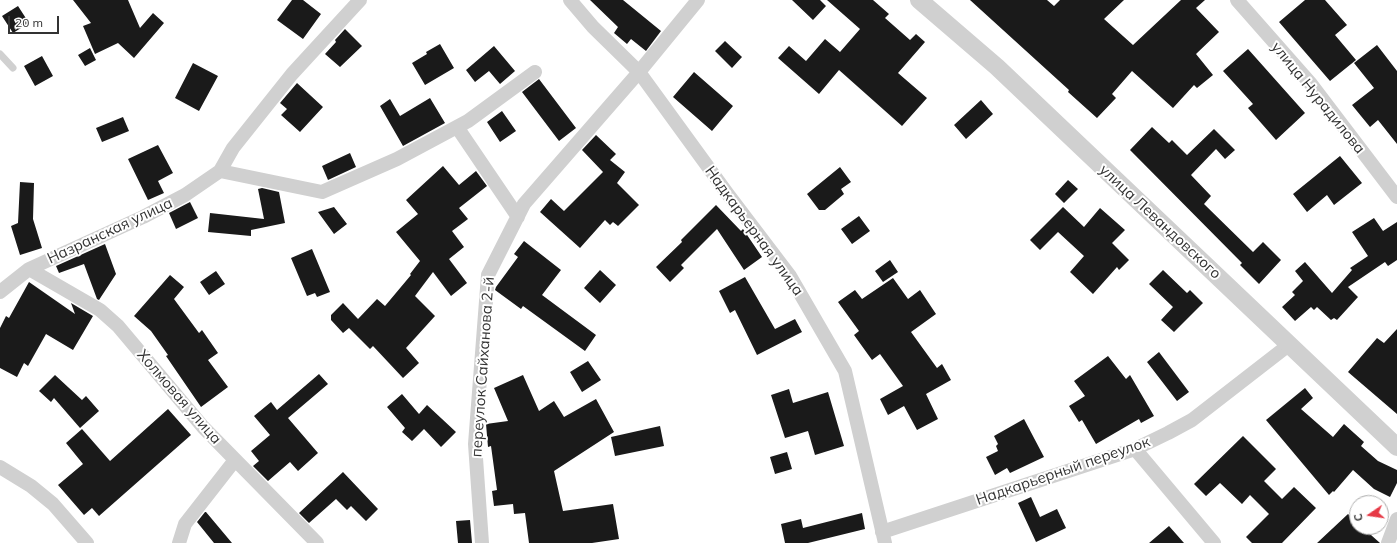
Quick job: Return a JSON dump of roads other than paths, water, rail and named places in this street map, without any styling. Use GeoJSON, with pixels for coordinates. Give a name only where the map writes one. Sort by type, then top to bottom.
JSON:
{"type":"FeatureCollection","features":[{"type":"Feature","properties":{"kind":"street"},"geometry":{"type":"LineString","coordinates":[[360,0],[292,74],[233,148],[220,171],[322,192],[397,159],[468,121],[535,72]]}},
{"type":"Feature","properties":{"kind":"street","name":"Надкарьерная улица"},"geometry":{"type":"LineString","coordinates":[[570,0],[593,27],[639,72],[790,276],[845,371],[883,538]]}},
{"type":"Feature","properties":{"kind":"street","name":"переулок Сайханова 2-й"},"geometry":{"type":"LineString","coordinates":[[482,543],[474,444],[488,275],[524,204],[639,72],[698,0]]}},
{"type":"Feature","properties":{"kind":"street","name":"улица Левандовского"},"geometry":{"type":"LineString","coordinates":[[919,0],[997,68],[1397,447]]}},
{"type":"Feature","properties":{"kind":"street","name":"улица Нурадилова"},"geometry":{"type":"LineString","coordinates":[[1237,0],[1310,84],[1397,197]]}},
{"type":"Feature","properties":{"kind":"street"},"geometry":{"type":"LineString","coordinates":[[457,127],[518,217]]}},
{"type":"Feature","properties":{"kind":"street","name":"Назранская улица"},"geometry":{"type":"LineString","coordinates":[[0,292],[29,270],[143,217],[185,195],[220,171]]}},
{"type":"Feature","properties":{"kind":"street","name":"Холмовая улица"},"geometry":{"type":"LineString","coordinates":[[29,270],[100,310],[118,326],[203,427],[317,543]]}},
{"type":"Feature","properties":{"kind":"street","name":"Надкарьерный переулок"},"geometry":{"type":"LineString","coordinates":[[883,538],[1135,449],[1192,420],[1290,344]]}},
{"type":"Feature","properties":{"kind":"street"},"geometry":{"type":"LineString","coordinates":[[1135,449],[1214,543]]}},
{"type":"Feature","properties":{"kind":"street"},"geometry":{"type":"LineString","coordinates":[[178,543],[185,524],[235,460]]}},
{"type":"Feature","properties":{"kind":"street"},"geometry":{"type":"LineString","coordinates":[[0,467],[31,486],[53,504],[87,543]]}},
{"type":"Feature","properties":{"kind":"street"},"geometry":{"type":"LineString","coordinates":[[1388,543],[1397,519]]}},
{"type":"Feature","properties":{"kind":"lane"},"geometry":{"type":"LineString","coordinates":[[0,54],[13,68]]}}]}
